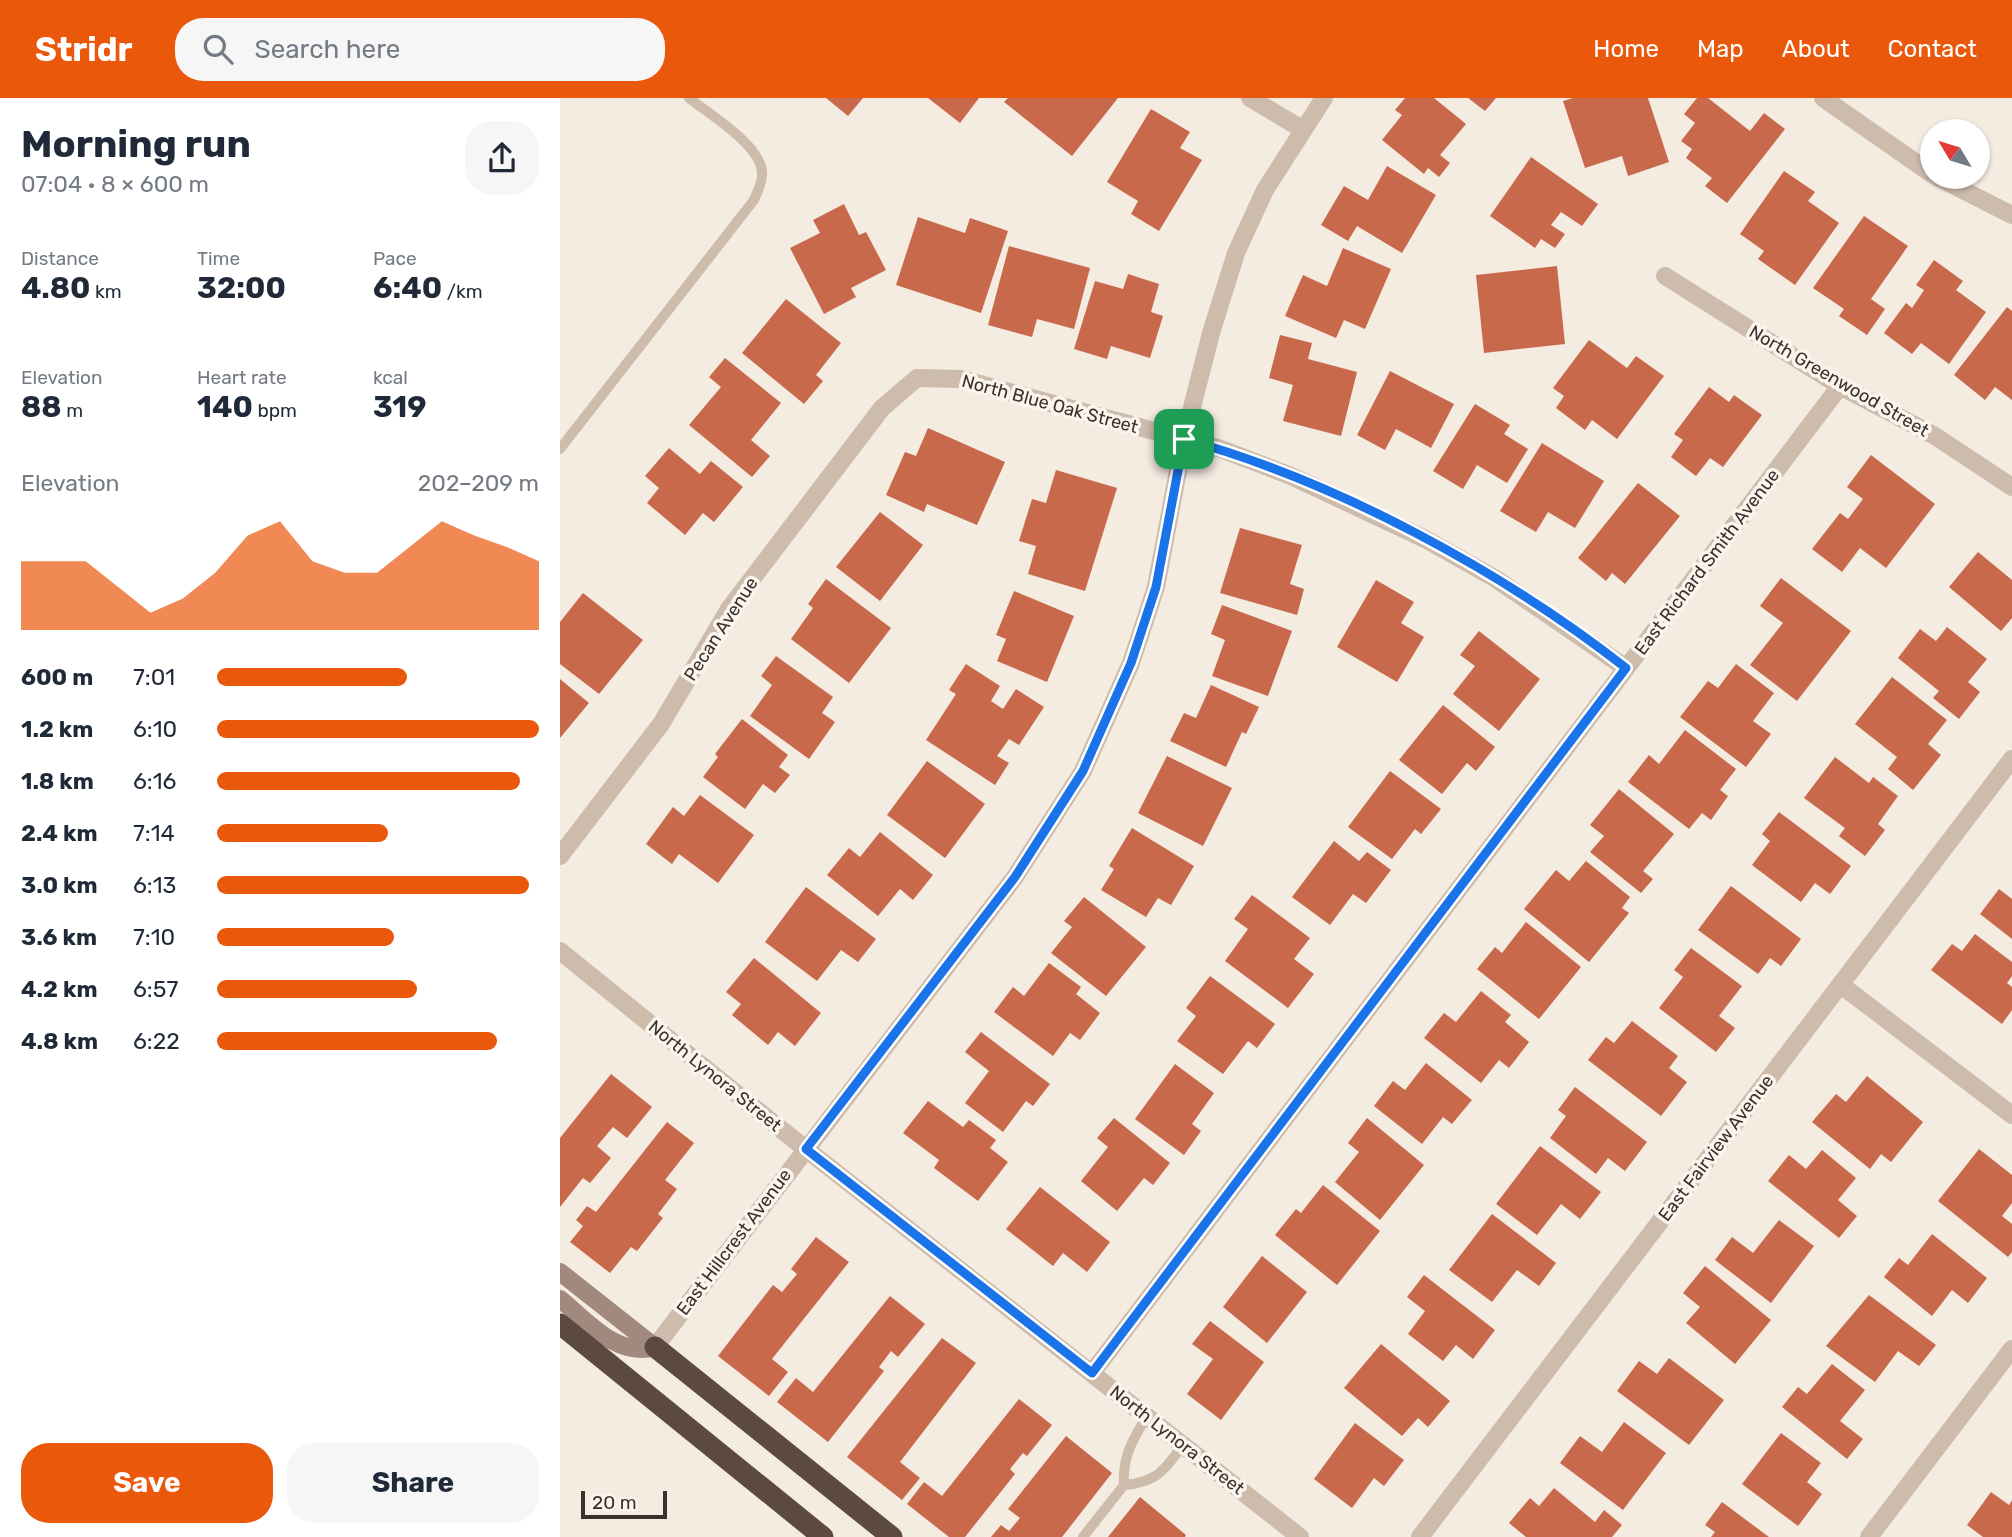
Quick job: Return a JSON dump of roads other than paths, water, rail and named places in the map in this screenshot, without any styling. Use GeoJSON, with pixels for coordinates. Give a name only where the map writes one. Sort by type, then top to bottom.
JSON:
{"type":"FeatureCollection","features":[{"type":"Feature","properties":{"kind":"highway"},"geometry":{"type":"LineString","coordinates":[[560,1324],[823,1537]]}},
{"type":"Feature","properties":{"kind":"highway"},"geometry":{"type":"LineString","coordinates":[[654,1347],[892,1537]]}},
{"type":"Feature","properties":{"kind":"main road"},"geometry":{"type":"LineString","coordinates":[[560,1272],[654,1347]]}},
{"type":"Feature","properties":{"kind":"main road"},"geometry":{"type":"LineString","coordinates":[[560,1299],[624,1347],[642,1351],[654,1347]]}},
{"type":"Feature","properties":{"kind":"street"},"geometry":{"type":"LineString","coordinates":[[1250,98],[1303,129]]}},
{"type":"Feature","properties":{"kind":"street","name":"East Hillcrest Avenue"},"geometry":{"type":"LineString","coordinates":[[654,1347],[1015,877],[1083,771],[1126,674],[1156,587],[1184,439],[1211,332],[1236,253],[1265,190],[1324,98]]}},
{"type":"Feature","properties":{"kind":"street"},"geometry":{"type":"LineString","coordinates":[[1823,98],[1920,166]]}},
{"type":"Feature","properties":{"kind":"street"},"geometry":{"type":"LineString","coordinates":[[1961,189],[2012,215]]}},
{"type":"Feature","properties":{"kind":"street","name":"North Greenwood Street"},"geometry":{"type":"LineString","coordinates":[[1665,276],[1840,386],[1935,436],[2012,487]]}},
{"type":"Feature","properties":{"kind":"street","name":"North Blue Oak Street"},"geometry":{"type":"LineString","coordinates":[[917,378],[961,379],[1184,439],[1291,476],[1425,540],[1496,579],[1626,668]]}},
{"type":"Feature","properties":{"kind":"street","name":"Pecan Avenue"},"geometry":{"type":"LineString","coordinates":[[560,856],[661,724],[729,609],[882,408],[917,378]]}},
{"type":"Feature","properties":{"kind":"street","name":"East Richard Smith Avenue"},"geometry":{"type":"LineString","coordinates":[[1092,1373],[1840,386]]}},
{"type":"Feature","properties":{"kind":"street","name":"East Fairview Avenue"},"geometry":{"type":"LineString","coordinates":[[1420,1537],[2012,759]]}},
{"type":"Feature","properties":{"kind":"street","name":"North Lynora Street"},"geometry":{"type":"LineString","coordinates":[[560,951],[1293,1535]]}},
{"type":"Feature","properties":{"kind":"street"},"geometry":{"type":"LineString","coordinates":[[1841,985],[2012,1115]]}},
{"type":"Feature","properties":{"kind":"street"},"geometry":{"type":"LineString","coordinates":[[1869,1537],[2012,1349]]}},
{"type":"Feature","properties":{"kind":"lane"},"geometry":{"type":"LineString","coordinates":[[560,449],[754,200],[762,174],[758,158],[749,145],[688,98]]}},
{"type":"Feature","properties":{"kind":"lane"},"geometry":{"type":"LineString","coordinates":[[1124,1485],[1123,1470],[1128,1448],[1147,1416]]}},
{"type":"Feature","properties":{"kind":"lane"},"geometry":{"type":"LineString","coordinates":[[1083,1537],[1124,1485],[1152,1480],[1160,1475],[1183,1445]]}}]}
